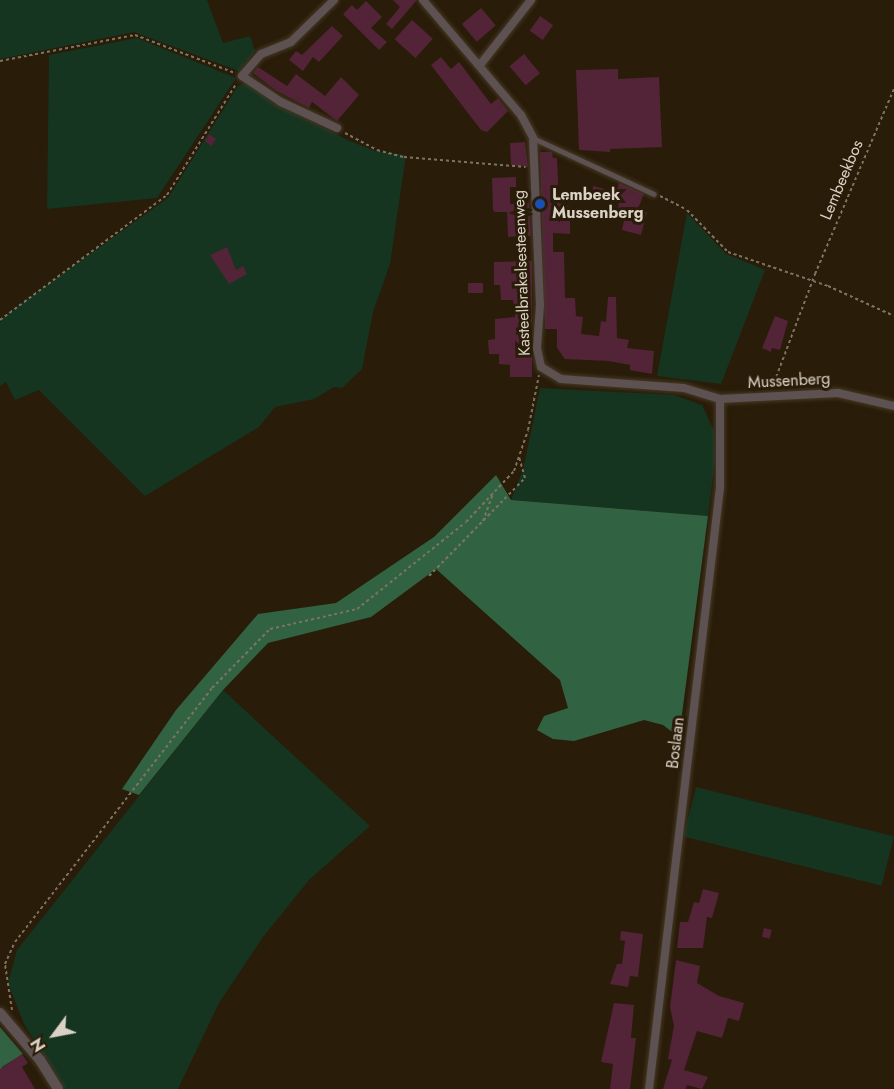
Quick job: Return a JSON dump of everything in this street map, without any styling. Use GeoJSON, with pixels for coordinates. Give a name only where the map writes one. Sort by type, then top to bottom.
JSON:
{"type":"FeatureCollection","features":[{"type":"Feature","properties":{"kind":"street"},"geometry":{"type":"LineString","coordinates":[[334,0],[291,42],[261,54],[242,76],[281,102],[337,128]]}},
{"type":"Feature","properties":{"kind":"street"},"geometry":{"type":"LineString","coordinates":[[423,0],[521,116],[533,138]]}},
{"type":"Feature","properties":{"kind":"street"},"geometry":{"type":"LineString","coordinates":[[480,65],[531,0]]}},
{"type":"Feature","properties":{"kind":"street","name":"Kasteelbrakelsesteenweg"},"geometry":{"type":"LineString","coordinates":[[533,138],[532,167],[540,305],[537,348],[541,366],[561,379],[684,388],[720,399]]}},
{"type":"Feature","properties":{"kind":"street","name":"Mussenberg"},"geometry":{"type":"LineString","coordinates":[[720,399],[768,399],[838,393],[894,406]]}},
{"type":"Feature","properties":{"kind":"street","name":"Boslaan"},"geometry":{"type":"LineString","coordinates":[[649,1089],[720,487],[720,399]]}},
{"type":"Feature","properties":{"kind":"street"},"geometry":{"type":"LineString","coordinates":[[0,1013],[11,1024],[58,1089]]}},
{"type":"Feature","properties":{"kind":"lane"},"geometry":{"type":"LineString","coordinates":[[533,138],[654,194]]}},
{"type":"Feature","properties":{"kind":"path"},"geometry":{"type":"LineString","coordinates":[[0,61],[135,35],[242,76],[167,195],[0,320]]}},
{"type":"Feature","properties":{"kind":"path","name":"Lembeekbos"},"geometry":{"type":"LineString","coordinates":[[813,281],[894,89]]}},
{"type":"Feature","properties":{"kind":"path"},"geometry":{"type":"LineString","coordinates":[[337,128],[377,150],[404,157],[532,167]]}},
{"type":"Feature","properties":{"kind":"path"},"geometry":{"type":"LineString","coordinates":[[654,194],[687,210],[728,252],[813,281],[894,316]]}},
{"type":"Feature","properties":{"kind":"path"},"geometry":{"type":"LineString","coordinates":[[768,399],[813,281]]}},
{"type":"Feature","properties":{"kind":"path"},"geometry":{"type":"LineString","coordinates":[[11,1024],[14,1020],[6,989],[5,964],[15,942],[212,688],[270,629],[357,609],[466,522],[514,471],[541,366]]}},
{"type":"Feature","properties":{"kind":"path"},"geometry":{"type":"LineString","coordinates":[[429,576],[525,478],[519,454]]}},
{"type":"Feature","properties":{"kind":"path"},"geometry":{"type":"LineString","coordinates":[[481,525],[493,493]]}},
{"type":"Feature","properties":{"kind":"green space"},"geometry":{"type":"Polygon","coordinates":[[[0,0],[207,0],[223,43],[250,36],[255,51],[239,71],[134,32],[0,59],[0,0]]]}},
{"type":"Feature","properties":{"kind":"green space"},"geometry":{"type":"Polygon","coordinates":[[[137,38],[236,78],[157,198],[47,209],[49,55],[137,38]]]}},
{"type":"Feature","properties":{"kind":"green space"},"geometry":{"type":"Polygon","coordinates":[[[246,83],[273,103],[350,141],[375,151],[406,155],[390,264],[373,312],[362,369],[342,388],[334,387],[314,399],[275,407],[259,427],[145,496],[39,390],[15,400],[6,382],[0,386],[0,323],[5,315],[168,198],[238,86],[246,83]]]}},
{"type":"Feature","properties":{"kind":"green space"},"geometry":{"type":"Polygon","coordinates":[[[687,213],[726,254],[765,270],[721,384],[657,376],[687,213]]]}},
{"type":"Feature","properties":{"kind":"green space"},"geometry":{"type":"Polygon","coordinates":[[[540,388],[674,395],[702,405],[714,431],[715,459],[708,516],[511,500],[523,470],[540,388]]]}},
{"type":"Feature","properties":{"kind":"green space"},"geometry":{"type":"Polygon","coordinates":[[[496,475],[511,500],[708,516],[679,737],[663,725],[644,720],[574,741],[553,739],[537,730],[544,716],[568,708],[560,680],[436,569],[371,617],[268,643],[223,690],[139,795],[122,789],[176,710],[258,614],[336,603],[434,537],[496,475]]]}},
{"type":"Feature","properties":{"kind":"green space"},"geometry":{"type":"Polygon","coordinates":[[[223,690],[370,826],[309,880],[263,937],[219,1003],[178,1089],[65,1089],[24,1024],[8,983],[17,950],[223,690]]]}},
{"type":"Feature","properties":{"kind":"green space"},"geometry":{"type":"Polygon","coordinates":[[[696,787],[894,836],[882,886],[684,836],[696,787]]]}},
{"type":"Feature","properties":{"kind":"green space"},"geometry":{"type":"Polygon","coordinates":[[[0,1027],[23,1054],[2,1067],[13,1085],[0,1089],[0,1027]]]}},
{"type":"Feature","properties":{"kind":"building"},"geometry":{"type":"Polygon","coordinates":[[[393,0],[417,0],[392,29],[386,24],[400,7],[393,0]]]}},
{"type":"Feature","properties":{"kind":"building"},"geometry":{"type":"Polygon","coordinates":[[[366,1],[382,17],[371,28],[387,42],[379,50],[343,14],[352,5],[357,10],[366,1]]]}},
{"type":"Feature","properties":{"kind":"building"},"geometry":{"type":"Polygon","coordinates":[[[481,8],[496,26],[477,42],[462,24],[481,8]]]}},
{"type":"Feature","properties":{"kind":"building"},"geometry":{"type":"Polygon","coordinates":[[[540,16],[553,25],[543,40],[530,31],[540,16]]]}},
{"type":"Feature","properties":{"kind":"building"},"geometry":{"type":"Polygon","coordinates":[[[412,20],[433,39],[415,58],[395,39],[412,20]]]}},
{"type":"Feature","properties":{"kind":"building"},"geometry":{"type":"Polygon","coordinates":[[[332,26],[343,36],[319,62],[313,57],[303,71],[289,60],[296,51],[302,55],[332,26]]]}},
{"type":"Feature","properties":{"kind":"building"},"geometry":{"type":"Polygon","coordinates":[[[524,54],[540,73],[526,85],[509,66],[524,54]]]}},
{"type":"Feature","properties":{"kind":"building"},"geometry":{"type":"Polygon","coordinates":[[[441,57],[451,69],[459,62],[491,104],[498,98],[508,111],[487,132],[481,130],[431,65],[441,57]]]}},
{"type":"Feature","properties":{"kind":"building"},"geometry":{"type":"Polygon","coordinates":[[[258,67],[287,86],[296,74],[325,96],[341,77],[359,95],[337,121],[312,102],[309,108],[275,90],[253,73],[258,67]]]}},
{"type":"Feature","properties":{"kind":"building"},"geometry":{"type":"Polygon","coordinates":[[[618,69],[618,79],[659,77],[662,147],[610,149],[610,152],[579,150],[576,70],[618,69]]]}},
{"type":"Feature","properties":{"kind":"building"},"geometry":{"type":"Polygon","coordinates":[[[209,134],[216,139],[211,146],[205,141],[209,134]]]}},
{"type":"Feature","properties":{"kind":"building"},"geometry":{"type":"Polygon","coordinates":[[[525,142],[528,167],[511,165],[510,143],[525,142]]]}},
{"type":"Feature","properties":{"kind":"building"},"geometry":{"type":"Polygon","coordinates":[[[540,152],[552,152],[553,158],[557,158],[559,203],[570,207],[570,234],[553,233],[553,252],[564,252],[565,298],[575,298],[576,316],[583,317],[581,334],[599,336],[601,321],[606,322],[608,297],[616,297],[617,338],[629,340],[627,348],[654,351],[652,374],[630,370],[630,365],[609,361],[565,359],[557,348],[557,329],[545,329],[540,152]]]}},
{"type":"Feature","properties":{"kind":"building"},"geometry":{"type":"Polygon","coordinates":[[[516,177],[516,187],[510,187],[510,204],[529,203],[531,236],[508,237],[507,212],[494,212],[493,209],[492,178],[516,177]]]}},
{"type":"Feature","properties":{"kind":"building"},"geometry":{"type":"Polygon","coordinates":[[[619,183],[644,194],[637,211],[647,212],[641,235],[622,230],[625,216],[618,213],[619,200],[592,198],[593,186],[616,192],[619,183]]]}},
{"type":"Feature","properties":{"kind":"building"},"geometry":{"type":"Polygon","coordinates":[[[227,247],[236,270],[243,266],[247,274],[229,284],[210,255],[227,247]]]}},
{"type":"Feature","properties":{"kind":"building"},"geometry":{"type":"Polygon","coordinates":[[[532,261],[532,377],[510,377],[510,365],[499,364],[499,354],[489,354],[488,340],[495,339],[495,319],[515,317],[513,300],[501,300],[500,285],[494,285],[494,262],[532,261]]]}},
{"type":"Feature","properties":{"kind":"building"},"geometry":{"type":"Polygon","coordinates":[[[468,283],[483,283],[483,293],[468,293],[468,283]]]}},
{"type":"Feature","properties":{"kind":"building"},"geometry":{"type":"Polygon","coordinates":[[[775,316],[788,321],[780,350],[772,348],[771,352],[762,348],[775,316]]]}},
{"type":"Feature","properties":{"kind":"building"},"geometry":{"type":"Polygon","coordinates":[[[703,889],[719,893],[712,918],[707,917],[703,948],[677,948],[680,922],[688,922],[694,902],[699,903],[703,889]]]}},
{"type":"Feature","properties":{"kind":"building"},"geometry":{"type":"Polygon","coordinates":[[[764,928],[772,930],[770,939],[762,937],[764,928]]]}},
{"type":"Feature","properties":{"kind":"building"},"geometry":{"type":"Polygon","coordinates":[[[621,931],[643,934],[638,977],[630,976],[628,987],[610,984],[617,964],[622,964],[625,941],[620,940],[621,931]]]}},
{"type":"Feature","properties":{"kind":"building"},"geometry":{"type":"Polygon","coordinates":[[[676,960],[700,966],[697,983],[719,996],[744,1003],[739,1021],[728,1018],[722,1038],[697,1031],[684,1070],[708,1077],[702,1089],[687,1085],[686,1089],[663,1089],[672,1060],[668,1059],[674,1026],[670,1007],[676,960]]]}},
{"type":"Feature","properties":{"kind":"building"},"geometry":{"type":"Polygon","coordinates":[[[614,1003],[634,1005],[631,1038],[636,1038],[630,1089],[610,1089],[613,1064],[601,1062],[614,1003]]]}},
{"type":"Feature","properties":{"kind":"building"},"geometry":{"type":"Polygon","coordinates":[[[22,1054],[28,1063],[22,1067],[35,1089],[0,1089],[0,1069],[22,1054]]]}},
{"type":"Feature","properties":{"kind":"place","name":"Lembeek Mussenberg"},"geometry":{"type":"Point","coordinates":[540,204]}}]}
